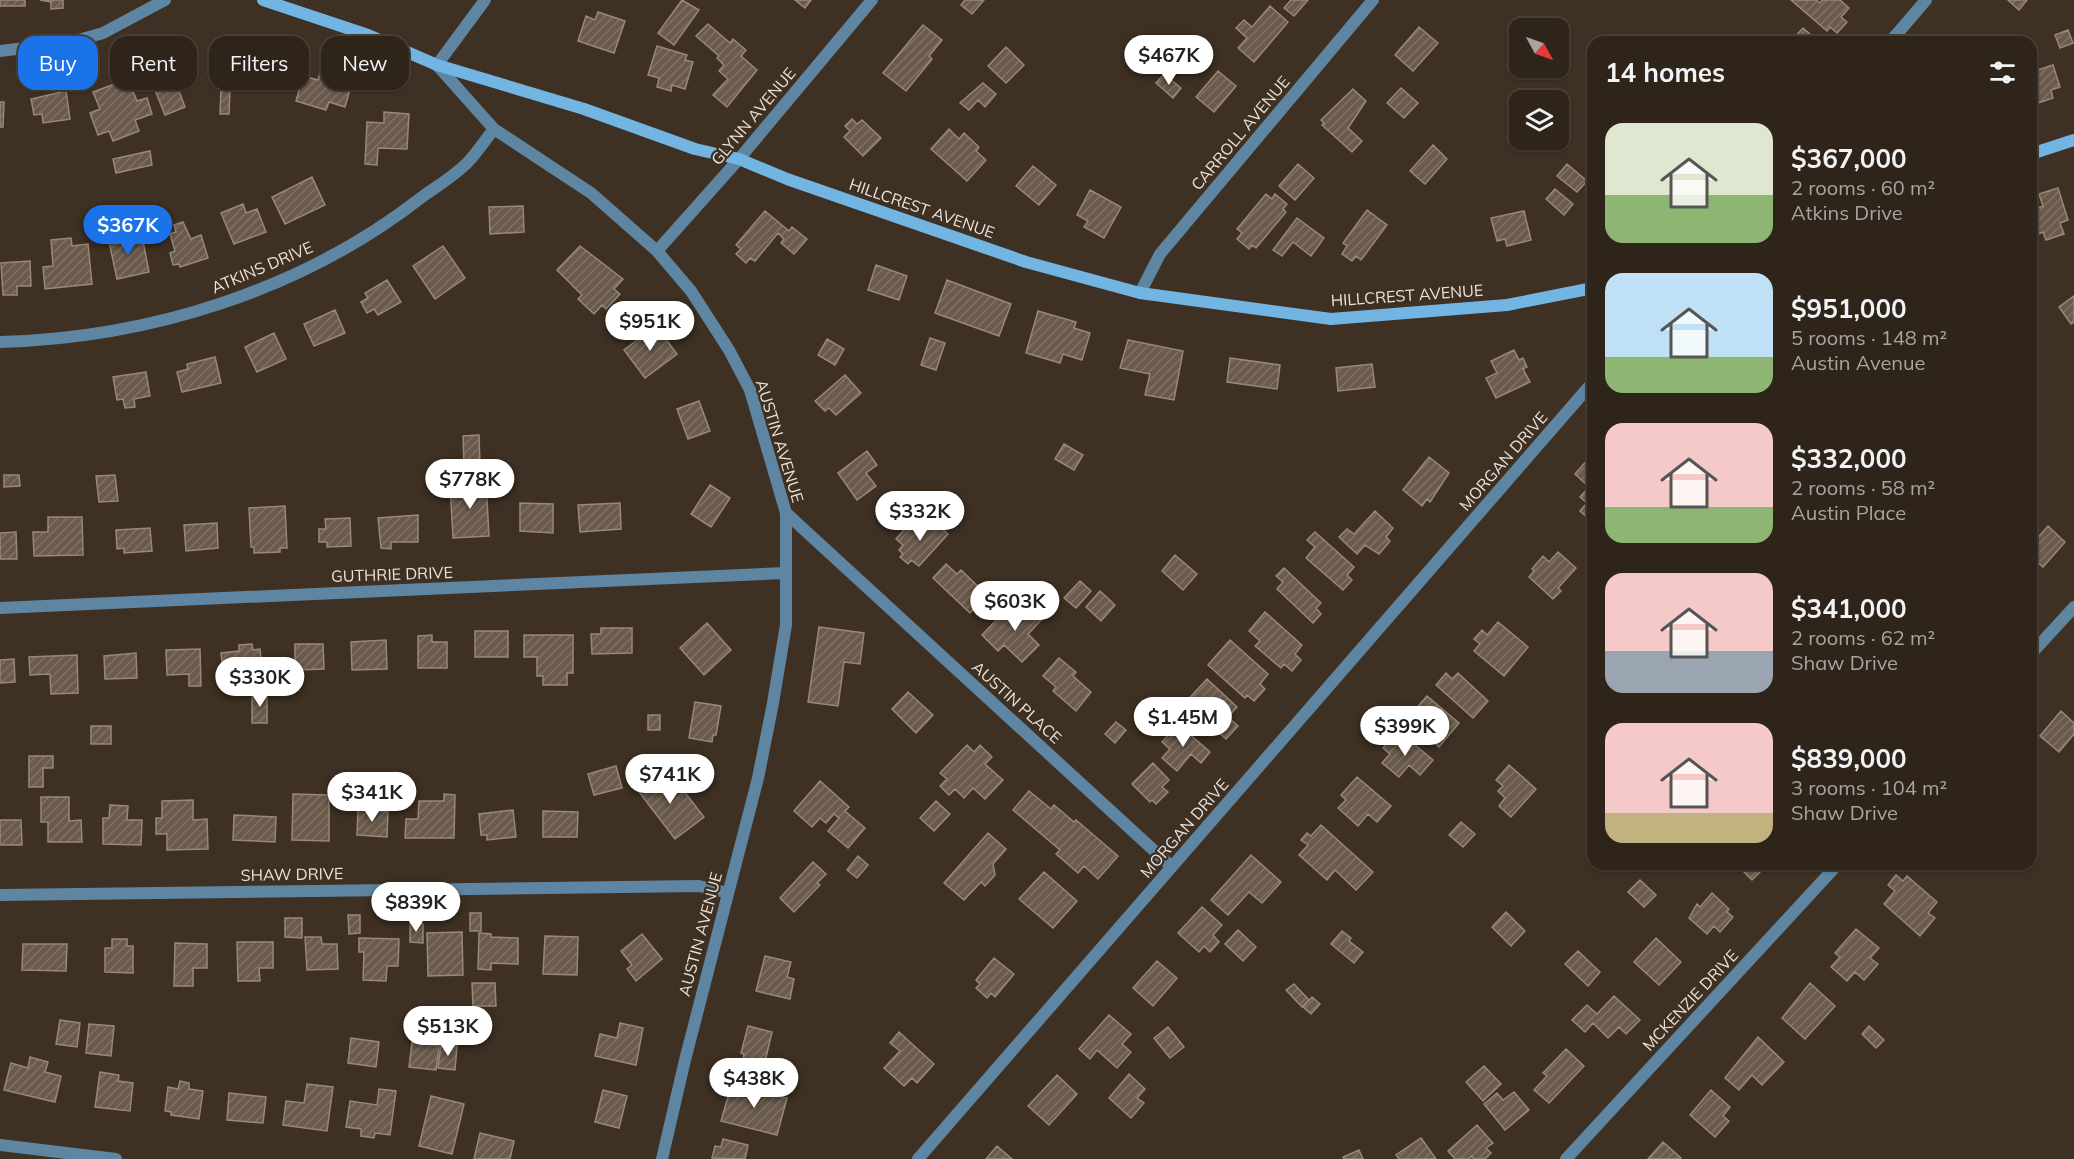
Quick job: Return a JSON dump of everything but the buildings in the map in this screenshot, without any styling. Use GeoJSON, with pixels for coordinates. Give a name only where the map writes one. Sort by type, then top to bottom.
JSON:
{"type":"FeatureCollection","features":[{"type":"Feature","properties":{"kind":"street"},"geometry":{"type":"LineString","coordinates":[[0,51],[72,42],[103,33],[165,0]]}},
{"type":"Feature","properties":{"kind":"street","name":"HILLCREST AVENUE"},"geometry":{"type":"LineString","coordinates":[[263,0],[291,5],[437,65],[584,109],[695,149],[739,159],[787,179],[1026,262],[1140,293],[1331,319],[1507,304],[1587,289]]}},
{"type":"Feature","properties":{"kind":"street"},"geometry":{"type":"LineString","coordinates":[[437,65],[485,0]]}},
{"type":"Feature","properties":{"kind":"street","name":"GLYNN AVENUE"},"geometry":{"type":"LineString","coordinates":[[657,251],[739,159],[872,0]]}},
{"type":"Feature","properties":{"kind":"street","name":"CARROLL AVENUE"},"geometry":{"type":"LineString","coordinates":[[1140,293],[1160,254],[1373,0]]}},
{"type":"Feature","properties":{"kind":"street"},"geometry":{"type":"LineString","coordinates":[[1895,36],[1926,0]]}},
{"type":"Feature","properties":{"kind":"street","name":"AUSTIN AVENUE"},"geometry":{"type":"LineString","coordinates":[[437,65],[494,129],[591,193],[657,251],[691,291],[729,350],[750,390],[786,513],[786,624],[773,703],[758,778],[662,1159]]}},
{"type":"Feature","properties":{"kind":"street","name":"ATKINS DRIVE"},"geometry":{"type":"LineString","coordinates":[[0,342],[54,340],[131,328],[241,297],[334,254],[397,217],[468,162],[494,129]]}},
{"type":"Feature","properties":{"kind":"street"},"geometry":{"type":"LineString","coordinates":[[2037,152],[2074,140]]}},
{"type":"Feature","properties":{"kind":"street","name":"MORGAN DRIVE"},"geometry":{"type":"LineString","coordinates":[[918,1159],[1587,389]]}},
{"type":"Feature","properties":{"kind":"street","name":"AUSTIN PLACE"},"geometry":{"type":"LineString","coordinates":[[786,513],[1172,867]]}},
{"type":"Feature","properties":{"kind":"street","name":"GUTHRIE DRIVE"},"geometry":{"type":"LineString","coordinates":[[0,608],[785,573]]}},
{"type":"Feature","properties":{"kind":"street"},"geometry":{"type":"LineString","coordinates":[[2037,647],[2074,607]]}},
{"type":"Feature","properties":{"kind":"street","name":"MCKENZIE DRIVE"},"geometry":{"type":"LineString","coordinates":[[1566,1159],[1832,870]]}},
{"type":"Feature","properties":{"kind":"street","name":"SHAW DRIVE"},"geometry":{"type":"LineString","coordinates":[[0,895],[699,886],[728,893]]}},
{"type":"Feature","properties":{"kind":"street"},"geometry":{"type":"LineString","coordinates":[[0,1144],[116,1159]]}}]}
